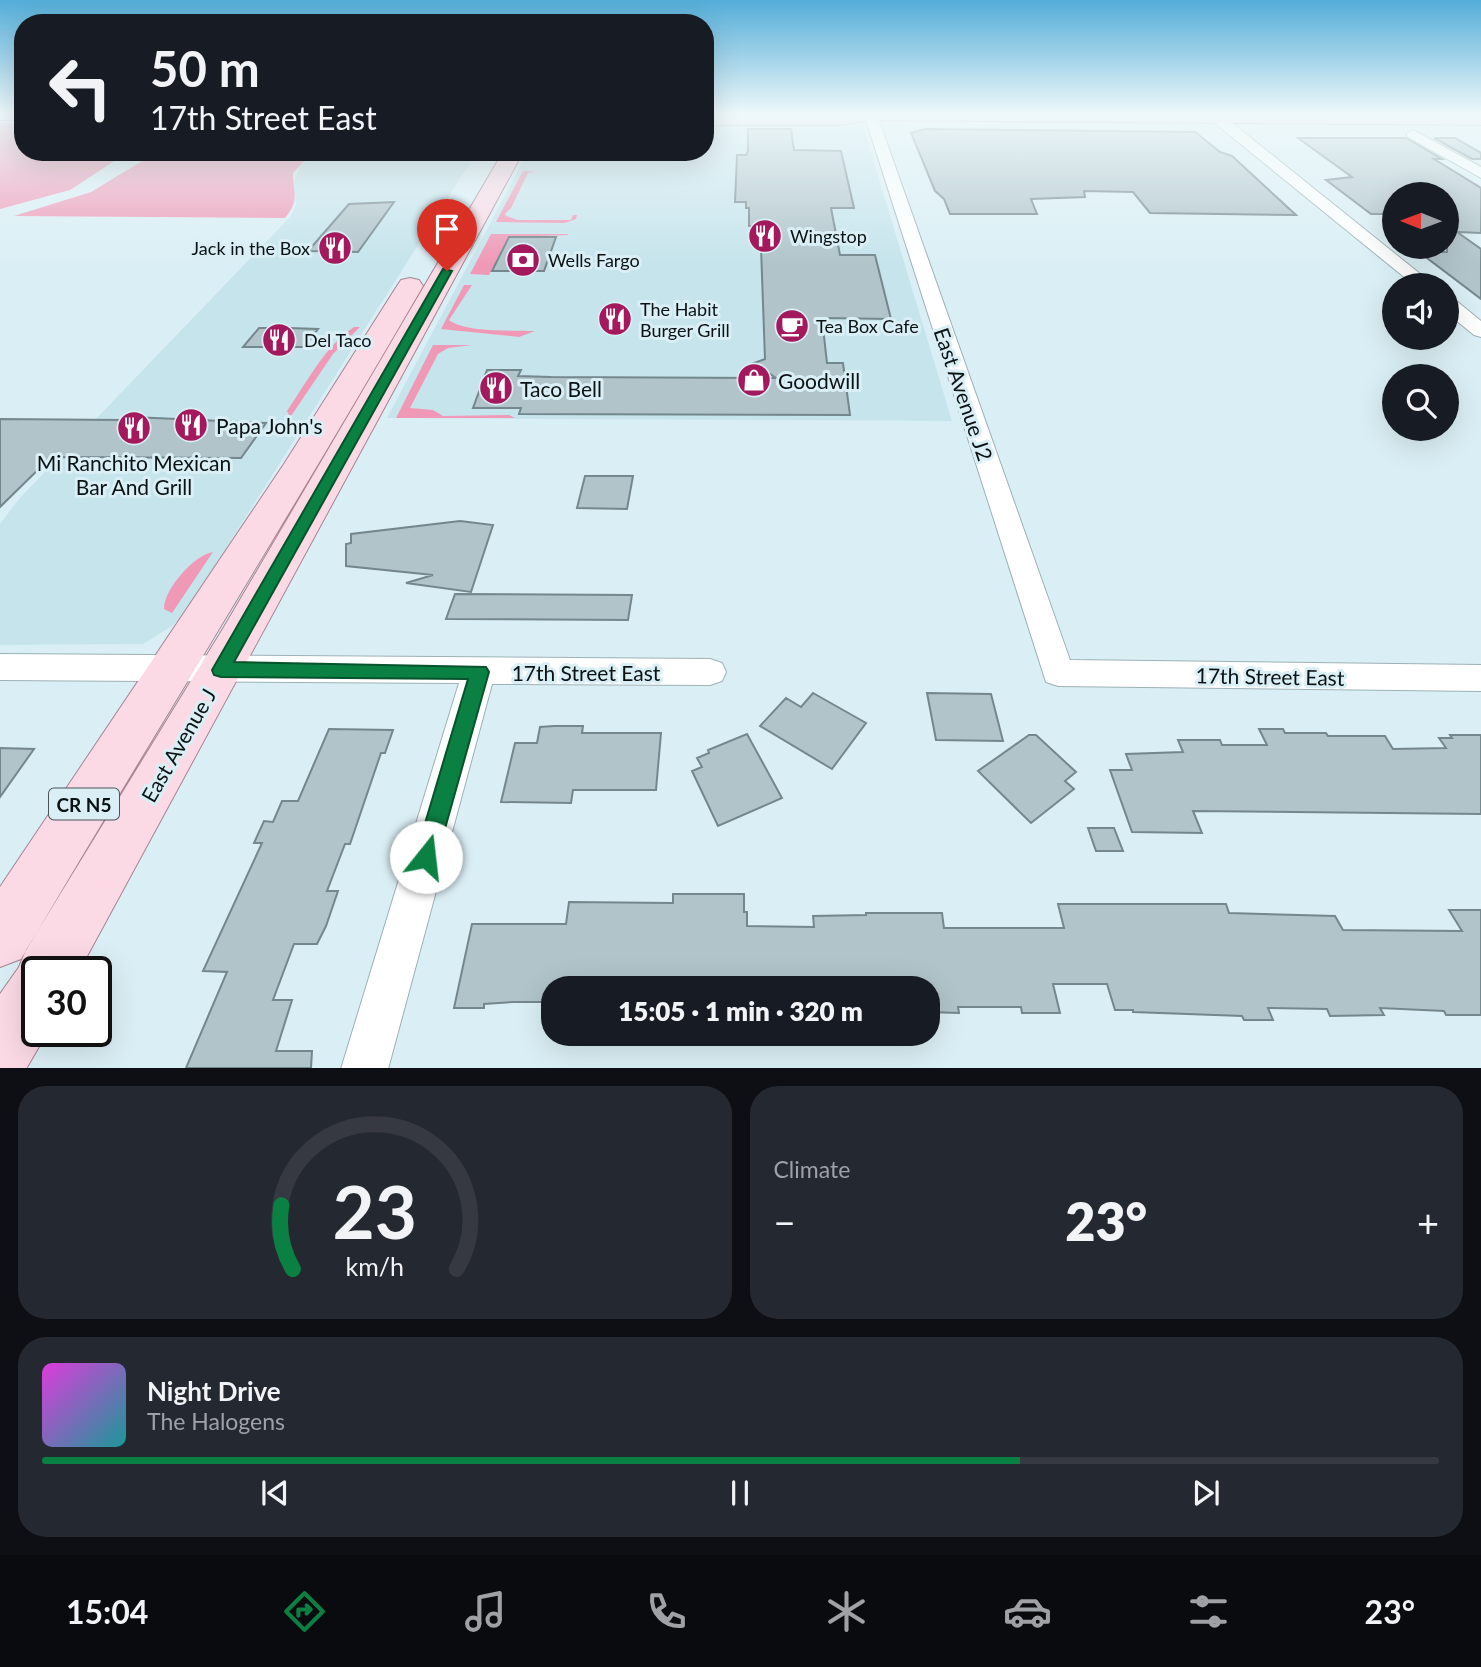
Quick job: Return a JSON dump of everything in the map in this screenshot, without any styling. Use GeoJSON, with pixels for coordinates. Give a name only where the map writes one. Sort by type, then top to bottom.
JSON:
{"type":"FeatureCollection","features":[{"type":"Feature","properties":{"kind":"main road","name":"CR N5"},"geometry":{"type":"LineString","coordinates":[[457,230],[484,164]]}},
{"type":"Feature","properties":{"kind":"main road","name":"CR N5"},"geometry":{"type":"LineString","coordinates":[[0,938],[168,670],[457,230],[504,164]]}},
{"type":"Feature","properties":{"kind":"main road","name":"East Avenue J"},"geometry":{"type":"LineString","coordinates":[[56,956],[410,337],[410,313],[447,246],[449,234],[457,230]]}},
{"type":"Feature","properties":{"kind":"main road"},"geometry":{"type":"LineString","coordinates":[[0,1054],[21,1018]]}},
{"type":"Feature","properties":{"kind":"street","name":"East Avenue J2"},"geometry":{"type":"LineString","coordinates":[[884,164],[1058,673]]}},
{"type":"Feature","properties":{"kind":"street"},"geometry":{"type":"LineString","coordinates":[[1284,164],[1411,273]]}},
{"type":"Feature","properties":{"kind":"street"},"geometry":{"type":"LineString","coordinates":[[1465,164],[1481,173]]}},
{"type":"Feature","properties":{"kind":"street"},"geometry":{"type":"LineString","coordinates":[[1459,313],[1481,331]]}},
{"type":"Feature","properties":{"kind":"street","name":"17th Street East"},"geometry":{"type":"LineString","coordinates":[[0,667],[710,672]]}},
{"type":"Feature","properties":{"kind":"street"},"geometry":{"type":"LineString","coordinates":[[364,1068],[479,672]]}},
{"type":"Feature","properties":{"kind":"street","name":"17th Street East"},"geometry":{"type":"LineString","coordinates":[[1058,673],[1481,678]]}},
{"type":"Feature","properties":{"kind":"shaded area"},"geometry":{"type":"Polygon","coordinates":[[[0,164],[110,164],[70,190],[0,209],[0,164]]]}},
{"type":"Feature","properties":{"kind":"shaded area"},"geometry":{"type":"Polygon","coordinates":[[[137,164],[302,164],[293,173],[295,197],[285,218],[14,216],[91,192],[137,164]]]}},
{"type":"Feature","properties":{"kind":"shaded area"},"geometry":{"type":"Polygon","coordinates":[[[303,164],[469,164],[183,616],[143,644],[0,645],[0,524],[19,499],[290,217],[296,205],[293,184],[303,164]]]}},
{"type":"Feature","properties":{"kind":"shaded area"},"geometry":{"type":"Polygon","coordinates":[[[522,164],[874,164],[952,421],[387,418],[522,164]]]}},
{"type":"Feature","properties":{"kind":"shaded area"},"geometry":{"type":"Polygon","coordinates":[[[523,171],[537,172],[528,173],[506,216],[518,220],[571,220],[573,215],[577,215],[576,219],[565,223],[496,222],[523,171]]]}},
{"type":"Feature","properties":{"kind":"shaded area"},"geometry":{"type":"Polygon","coordinates":[[[491,234],[569,235],[509,237],[489,275],[470,274],[491,234]]]}},
{"type":"Feature","properties":{"kind":"shaded area"},"geometry":{"type":"Polygon","coordinates":[[[464,285],[472,285],[449,320],[477,329],[535,331],[519,337],[441,329],[464,285]]]}},
{"type":"Feature","properties":{"kind":"shaded area"},"geometry":{"type":"Polygon","coordinates":[[[354,327],[360,327],[333,354],[291,416],[289,415],[287,411],[317,365],[334,344],[354,327]]]}},
{"type":"Feature","properties":{"kind":"shaded area"},"geometry":{"type":"Polygon","coordinates":[[[433,345],[472,345],[448,348],[438,354],[410,408],[433,410],[443,416],[509,415],[515,418],[396,418],[433,345]]]}},
{"type":"Feature","properties":{"kind":"shaded area"},"geometry":{"type":"Polygon","coordinates":[[[213,552],[172,613],[164,609],[169,592],[181,574],[197,559],[213,552]]]}},
{"type":"Feature","properties":{"kind":"building"},"geometry":{"type":"Polygon","coordinates":[[[737,164],[844,164],[854,208],[831,208],[840,255],[875,255],[891,319],[822,318],[827,363],[843,363],[850,415],[519,414],[521,408],[473,408],[487,370],[521,370],[518,376],[551,377],[776,378],[754,363],[765,359],[761,248],[756,248],[755,226],[749,226],[749,208],[746,208],[746,202],[735,202],[737,164]]]}},
{"type":"Feature","properties":{"kind":"building"},"geometry":{"type":"Polygon","coordinates":[[[924,164],[1241,164],[1296,215],[1150,213],[1133,192],[1084,191],[1085,197],[1031,199],[1037,214],[950,214],[944,199],[935,191],[924,164]]]}},
{"type":"Feature","properties":{"kind":"building"},"geometry":{"type":"Polygon","coordinates":[[[1334,164],[1442,164],[1481,188],[1481,233],[1460,232],[1460,182],[1382,182],[1382,214],[1371,214],[1326,180],[1352,177],[1334,164]]]}},
{"type":"Feature","properties":{"kind":"building"},"geometry":{"type":"Polygon","coordinates":[[[394,202],[358,252],[308,251],[349,204],[394,202]]]}},
{"type":"Feature","properties":{"kind":"building"},"geometry":{"type":"Polygon","coordinates":[[[1460,234],[1481,249],[1481,299],[1459,282],[1459,273],[1447,273],[1428,259],[1460,259],[1460,234]]]}},
{"type":"Feature","properties":{"kind":"building","name":"Wells Fargo"},"geometry":{"type":"Polygon","coordinates":[[[509,237],[556,237],[544,271],[492,271],[509,237]]]}},
{"type":"Feature","properties":{"kind":"building","name":"Del Taco"},"geometry":{"type":"Polygon","coordinates":[[[259,328],[318,329],[304,347],[243,347],[259,328]]]}},
{"type":"Feature","properties":{"kind":"building"},"geometry":{"type":"Polygon","coordinates":[[[132,417],[266,423],[241,458],[51,457],[0,507],[0,419],[122,420],[132,417]]]}},
{"type":"Feature","properties":{"kind":"building"},"geometry":{"type":"Polygon","coordinates":[[[585,476],[633,476],[627,509],[577,508],[585,476]]]}},
{"type":"Feature","properties":{"kind":"building"},"geometry":{"type":"Polygon","coordinates":[[[460,521],[493,525],[471,592],[406,583],[433,575],[346,566],[346,544],[351,543],[351,534],[460,521]]]}},
{"type":"Feature","properties":{"kind":"building"},"geometry":{"type":"Polygon","coordinates":[[[455,594],[632,595],[628,620],[446,619],[455,594]]]}},
{"type":"Feature","properties":{"kind":"building"},"geometry":{"type":"Polygon","coordinates":[[[813,693],[866,723],[832,769],[760,726],[786,698],[801,707],[813,693]]]}},
{"type":"Feature","properties":{"kind":"building"},"geometry":{"type":"Polygon","coordinates":[[[927,693],[991,694],[1003,741],[936,740],[927,693]]]}},
{"type":"Feature","properties":{"kind":"building"},"geometry":{"type":"Polygon","coordinates":[[[583,726],[582,733],[661,733],[656,790],[573,790],[571,803],[501,802],[515,743],[537,743],[540,727],[583,726]]]}},
{"type":"Feature","properties":{"kind":"building"},"geometry":{"type":"Polygon","coordinates":[[[329,729],[393,730],[385,753],[381,753],[350,844],[345,844],[327,891],[338,891],[326,926],[317,944],[294,944],[273,1000],[292,1000],[276,1051],[312,1051],[311,1068],[186,1068],[227,972],[203,971],[262,843],[254,843],[264,821],[273,822],[282,801],[298,801],[329,729]]]}},
{"type":"Feature","properties":{"kind":"building"},"geometry":{"type":"Polygon","coordinates":[[[1259,729],[1283,729],[1285,733],[1326,733],[1328,736],[1385,736],[1393,749],[1446,748],[1439,738],[1452,738],[1450,735],[1481,735],[1481,814],[1193,811],[1202,833],[1132,832],[1110,770],[1132,770],[1126,754],[1183,752],[1178,740],[1220,740],[1222,745],[1267,745],[1259,729]]]}},
{"type":"Feature","properties":{"kind":"building"},"geometry":{"type":"Polygon","coordinates":[[[747,734],[782,798],[718,826],[692,771],[702,767],[697,758],[709,753],[708,750],[747,734]]]}},
{"type":"Feature","properties":{"kind":"building"},"geometry":{"type":"Polygon","coordinates":[[[1029,735],[1036,735],[1076,772],[1065,781],[1074,789],[1031,823],[978,771],[1029,735]]]}},
{"type":"Feature","properties":{"kind":"building"},"geometry":{"type":"Polygon","coordinates":[[[0,748],[34,749],[0,797],[0,748]]]}},
{"type":"Feature","properties":{"kind":"building"},"geometry":{"type":"Polygon","coordinates":[[[1088,828],[1114,828],[1123,851],[1096,851],[1088,828]]]}},
{"type":"Feature","properties":{"kind":"building"},"geometry":{"type":"Polygon","coordinates":[[[673,894],[744,894],[747,926],[814,927],[813,916],[942,913],[944,928],[1064,928],[1058,904],[1226,904],[1229,913],[1335,916],[1343,930],[1462,931],[1449,910],[1481,910],[1481,1015],[1446,1015],[1444,1011],[1380,1008],[1384,1015],[1330,1016],[1327,1009],[1268,1008],[1273,1020],[1244,1020],[1242,1016],[1133,1012],[1115,1010],[1107,984],[1053,984],[1060,1013],[1022,1013],[1021,1007],[958,1007],[959,1013],[940,1012],[940,976],[541,976],[541,1002],[454,1008],[472,924],[566,924],[569,902],[673,903],[673,894]]]}},
{"type":"Feature","properties":{"kind":"place","name":"Wingstop"},"geometry":{"type":"Point","coordinates":[765,236]}},
{"type":"Feature","properties":{"kind":"place","name":"Jack in the Box"},"geometry":{"type":"Point","coordinates":[335,248]}},
{"type":"Feature","properties":{"kind":"place","name":"Wells Fargo"},"geometry":{"type":"Point","coordinates":[523,260]}},
{"type":"Feature","properties":{"kind":"place","name":"The Habit Burger Grill"},"geometry":{"type":"Point","coordinates":[615,319]}},
{"type":"Feature","properties":{"kind":"place","name":"Tea Box Cafe"},"geometry":{"type":"Point","coordinates":[792,326]}},
{"type":"Feature","properties":{"kind":"place","name":"Del Taco"},"geometry":{"type":"Point","coordinates":[279,340]}},
{"type":"Feature","properties":{"kind":"place","name":"Goodwill"},"geometry":{"type":"Point","coordinates":[754,380]}},
{"type":"Feature","properties":{"kind":"place","name":"Taco Bell"},"geometry":{"type":"Point","coordinates":[496,388]}},
{"type":"Feature","properties":{"kind":"place","name":"Papa John's"},"geometry":{"type":"Point","coordinates":[191,425]}},
{"type":"Feature","properties":{"kind":"place","name":"Mi Ranchito Mexican Bar And Grill"},"geometry":{"type":"Point","coordinates":[134,428]}},
{"type":"Feature","properties":{"kind":"route"},"geometry":{"type":"LineString","coordinates":[[426,857],[479,672],[221,670],[447,271]]}}]}
